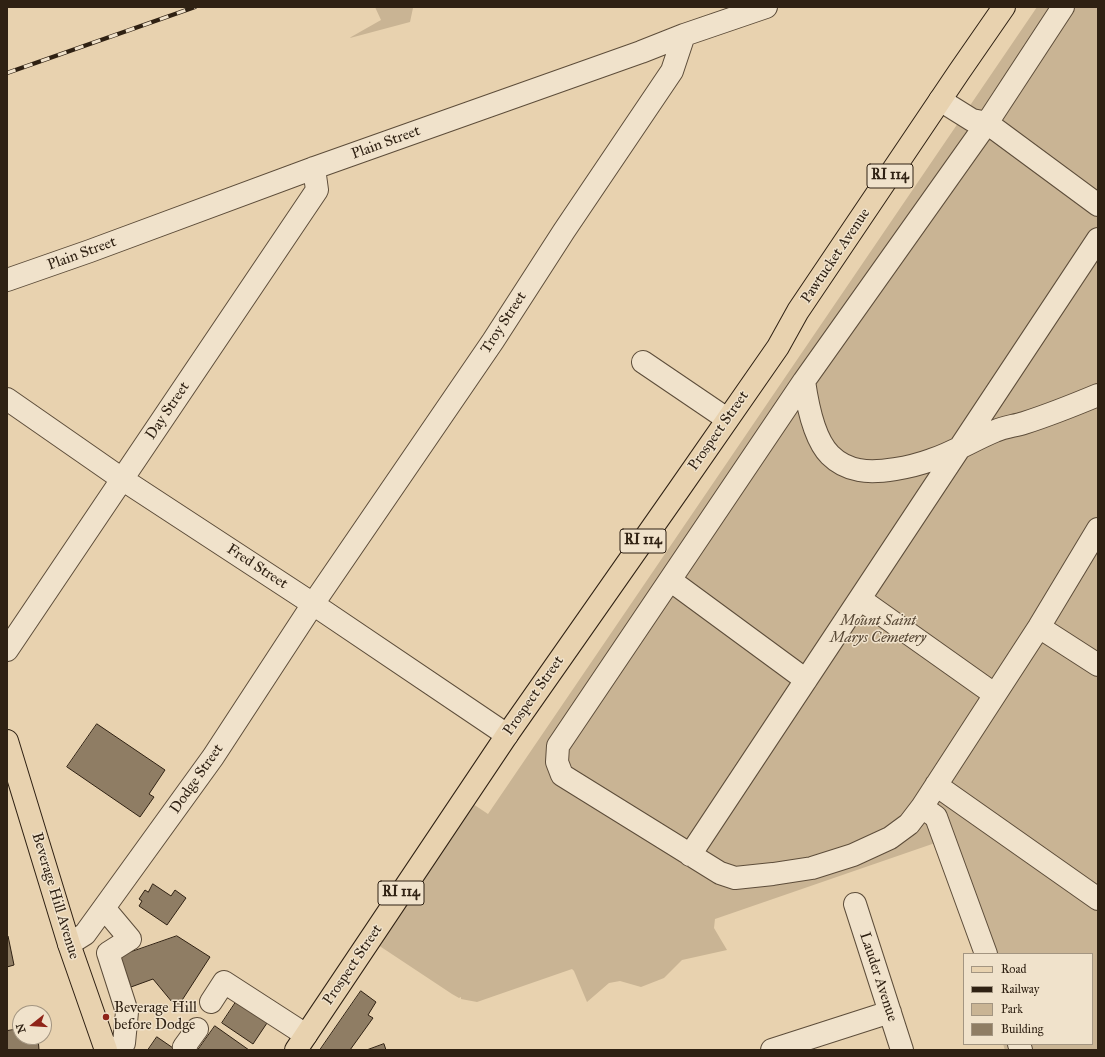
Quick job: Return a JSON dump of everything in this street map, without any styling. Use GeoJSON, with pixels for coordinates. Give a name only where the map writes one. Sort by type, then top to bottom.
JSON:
{"type":"FeatureCollection","features":[{"type":"Feature","properties":{"kind":"main road","name":"Pawtucket Avenue"},"geometry":{"type":"LineString","coordinates":[[778,347],[798,311],[1004,7]]}},
{"type":"Feature","properties":{"kind":"main road","name":"Prospect Street"},"geometry":{"type":"LineString","coordinates":[[301,1043],[507,735],[778,347]]}},
{"type":"Feature","properties":{"kind":"main road","name":"Beverage Hill Avenue"},"geometry":{"type":"LineString","coordinates":[[7,741],[70,944],[106,1050]]}},
{"type":"Feature","properties":{"kind":"street","name":"Plain Street"},"geometry":{"type":"LineString","coordinates":[[7,280],[314,168],[766,7]]}},
{"type":"Feature","properties":{"kind":"street"},"geometry":{"type":"LineString","coordinates":[[1063,7],[987,123],[804,381],[558,746],[557,762],[562,775],[720,874],[735,878],[773,874],[812,868],[853,855],[890,838],[909,824],[1039,627],[1098,529]]}},
{"type":"Feature","properties":{"kind":"street","name":"Troy Street"},"geometry":{"type":"LineString","coordinates":[[313,604],[493,341],[564,231],[672,71],[684,35]]}},
{"type":"Feature","properties":{"kind":"street"},"geometry":{"type":"LineString","coordinates":[[940,100],[972,120],[987,123],[1098,205]]}},
{"type":"Feature","properties":{"kind":"street","name":"Day Street"},"geometry":{"type":"LineString","coordinates":[[7,650],[317,190],[314,168]]}},
{"type":"Feature","properties":{"kind":"street"},"geometry":{"type":"LineString","coordinates":[[690,855],[1098,239]]}},
{"type":"Feature","properties":{"kind":"street"},"geometry":{"type":"LineString","coordinates":[[643,362],[727,419]]}},
{"type":"Feature","properties":{"kind":"street"},"geometry":{"type":"LineString","coordinates":[[804,381],[812,417],[822,444],[830,455],[842,464],[859,470],[873,471],[893,469],[931,460],[960,448],[996,430],[1023,424],[1061,411],[1098,395]]}},
{"type":"Feature","properties":{"kind":"street","name":"Fred Street"},"geometry":{"type":"LineString","coordinates":[[7,398],[122,479],[313,604],[507,735]]}},
{"type":"Feature","properties":{"kind":"street"},"geometry":{"type":"LineString","coordinates":[[670,580],[806,680]]}},
{"type":"Feature","properties":{"kind":"street"},"geometry":{"type":"LineString","coordinates":[[860,599],[994,694]]}},
{"type":"Feature","properties":{"kind":"street","name":"Dodge Street"},"geometry":{"type":"LineString","coordinates":[[70,944],[85,934],[213,757],[313,604]]}},
{"type":"Feature","properties":{"kind":"street"},"geometry":{"type":"LineString","coordinates":[[1039,627],[1098,665]]}},
{"type":"Feature","properties":{"kind":"street"},"geometry":{"type":"LineString","coordinates":[[936,784],[1095,891]]}},
{"type":"Feature","properties":{"kind":"street"},"geometry":{"type":"LineString","coordinates":[[922,806],[936,817],[986,953]]}},
{"type":"Feature","properties":{"kind":"street","name":"Lauder Avenue"},"geometry":{"type":"LineString","coordinates":[[855,904],[902,1050]]}},
{"type":"Feature","properties":{"kind":"street"},"geometry":{"type":"LineString","coordinates":[[104,908],[130,939],[108,953],[127,1012],[124,1043],[113,1050]]}},
{"type":"Feature","properties":{"kind":"street"},"geometry":{"type":"LineString","coordinates":[[211,1002],[224,982],[301,1043]]}},
{"type":"Feature","properties":{"kind":"street"},"geometry":{"type":"LineString","coordinates":[[772,1050],[890,1012]]}},
{"type":"Feature","properties":{"kind":"street"},"geometry":{"type":"LineString","coordinates":[[186,1050],[184,1047],[197,1029]]}},
{"type":"Feature","properties":{"kind":"green space"},"geometry":{"type":"Polygon","coordinates":[[[375,7],[414,7],[410,22],[350,38],[381,20],[375,7]]]}},
{"type":"Feature","properties":{"kind":"green space","name":"Mount Saint Marys Cemetery"},"geometry":{"type":"Polygon","coordinates":[[[1037,7],[1098,7],[1098,1050],[1005,1050],[1003,1045],[1093,1045],[1093,953],[974,953],[938,842],[715,919],[714,928],[727,950],[682,960],[664,978],[641,987],[620,981],[609,983],[587,1002],[572,969],[477,1002],[461,999],[461,997],[459,998],[452,994],[372,941],[467,800],[488,814],[1037,7]]]}},
{"type":"Feature","properties":{"kind":"building"},"geometry":{"type":"Polygon","coordinates":[[[97,724],[165,770],[149,794],[154,797],[140,817],[67,767],[97,724]]]}},
{"type":"Feature","properties":{"kind":"building"},"geometry":{"type":"Polygon","coordinates":[[[153,884],[171,896],[175,890],[186,898],[167,925],[139,906],[142,901],[139,899],[145,890],[148,892],[153,884]]]}},
{"type":"Feature","properties":{"kind":"building"},"geometry":{"type":"Polygon","coordinates":[[[7,936],[14,965],[7,967],[7,936]]]}},
{"type":"Feature","properties":{"kind":"building"},"geometry":{"type":"Polygon","coordinates":[[[177,936],[210,957],[177,1008],[153,979],[131,987],[120,956],[177,936]]]}},
{"type":"Feature","properties":{"kind":"building"},"geometry":{"type":"Polygon","coordinates":[[[361,991],[376,1002],[368,1015],[373,1018],[350,1050],[320,1050],[361,991]]]}},
{"type":"Feature","properties":{"kind":"building"},"geometry":{"type":"Polygon","coordinates":[[[238,999],[269,1020],[253,1044],[222,1023],[238,999]]]}},
{"type":"Feature","properties":{"kind":"building"},"geometry":{"type":"Polygon","coordinates":[[[215,1026],[249,1050],[198,1050],[215,1026]]]}},
{"type":"Feature","properties":{"kind":"building"},"geometry":{"type":"Polygon","coordinates":[[[12,1030],[12,1045],[39,1045],[39,1050],[7,1050],[7,1031],[12,1030]]]}},
{"type":"Feature","properties":{"kind":"building"},"geometry":{"type":"Polygon","coordinates":[[[157,1037],[176,1050],[148,1050],[157,1037]]]}},
{"type":"Feature","properties":{"kind":"building"},"geometry":{"type":"Polygon","coordinates":[[[384,1044],[386,1050],[367,1050],[384,1044]]]}},
{"type":"Feature","properties":{"kind":"railway"},"geometry":{"type":"LineString","coordinates":[[7,73],[195,7]]}},
{"type":"Feature","properties":{"kind":"place","name":"Beverage Hill before Dodge"},"geometry":{"type":"Point","coordinates":[106,1017]}}]}
